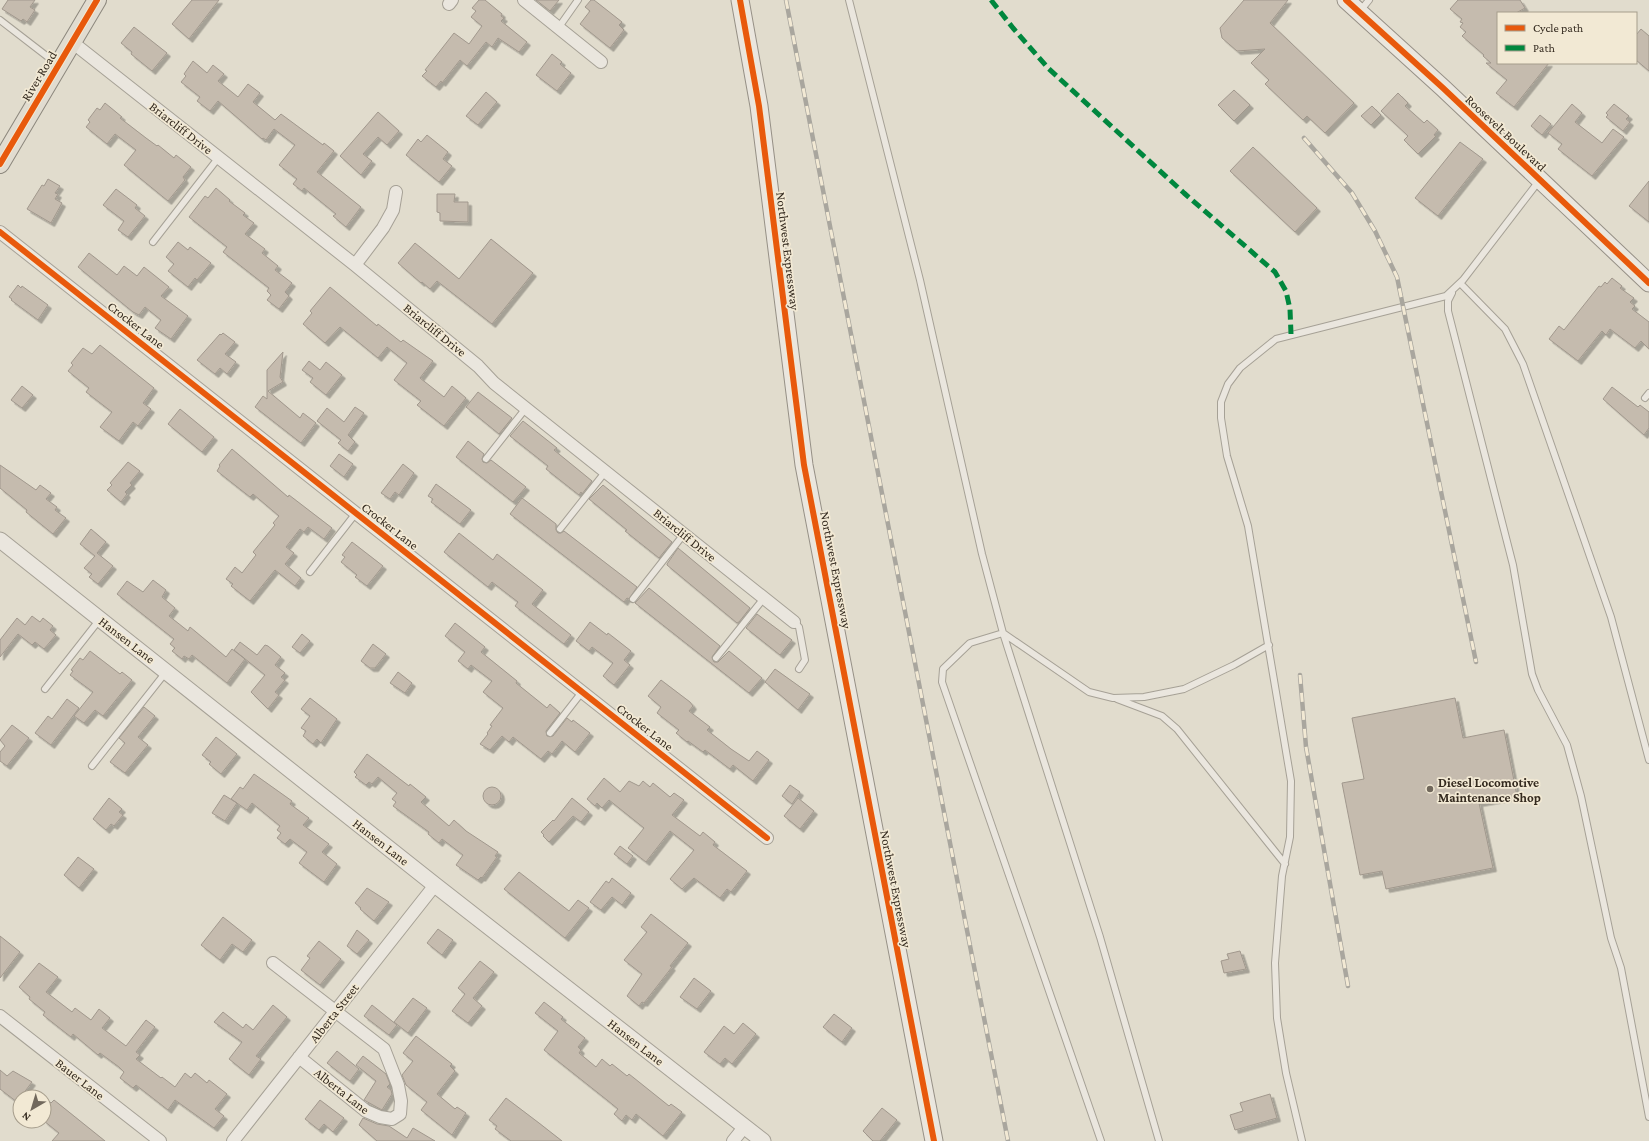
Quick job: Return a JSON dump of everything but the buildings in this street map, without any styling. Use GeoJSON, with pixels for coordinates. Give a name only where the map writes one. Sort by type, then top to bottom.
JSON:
{"type":"FeatureCollection","features":[{"type":"Feature","properties":{"kind":"main road","name":"River Road"},"geometry":{"type":"LineString","coordinates":[[0,164],[97,0]]}},
{"type":"Feature","properties":{"kind":"main road","name":"Northwest Expressway"},"geometry":{"type":"LineString","coordinates":[[740,0],[759,106],[804,465],[934,1141]]}},
{"type":"Feature","properties":{"kind":"main road","name":"Roosevelt Boulevard"},"geometry":{"type":"LineString","coordinates":[[1346,0],[1364,6],[1540,180],[1649,283]]}},
{"type":"Feature","properties":{"kind":"street"},"geometry":{"type":"LineString","coordinates":[[524,0],[601,62]]}},
{"type":"Feature","properties":{"kind":"street","name":"Briarcliff Drive"},"geometry":{"type":"LineString","coordinates":[[72,42],[355,265],[478,366],[494,383],[794,622]]}},
{"type":"Feature","properties":{"kind":"street"},"geometry":{"type":"LineString","coordinates":[[355,265],[383,228],[393,210],[396,192]]}},
{"type":"Feature","properties":{"kind":"street","name":"Crocker Lane"},"geometry":{"type":"LineString","coordinates":[[0,232],[767,838]]}},
{"type":"Feature","properties":{"kind":"street","name":"Hansen Lane"},"geometry":{"type":"LineString","coordinates":[[0,540],[435,885],[763,1141]]}},
{"type":"Feature","properties":{"kind":"street","name":"Alberta Street"},"geometry":{"type":"LineString","coordinates":[[233,1141],[435,885]]}},
{"type":"Feature","properties":{"kind":"street"},"geometry":{"type":"LineString","coordinates":[[273,963],[336,1011]]}},
{"type":"Feature","properties":{"kind":"street","name":"Alberta Lane"},"geometry":{"type":"LineString","coordinates":[[299,1057],[369,1113],[392,1119],[400,1114],[401,1101],[398,1085],[384,1049],[336,1011]]}},
{"type":"Feature","properties":{"kind":"street","name":"Bauer Lane"},"geometry":{"type":"LineString","coordinates":[[0,1016],[160,1141]]}},
{"type":"Feature","properties":{"kind":"street"},"geometry":{"type":"LineString","coordinates":[[733,1141],[745,1126]]}},
{"type":"Feature","properties":{"kind":"lane"},"geometry":{"type":"LineString","coordinates":[[559,28],[578,0]]}},
{"type":"Feature","properties":{"kind":"lane"},"geometry":{"type":"LineString","coordinates":[[849,0],[920,280],[982,554],[1003,633],[1100,937],[1159,1141]]}},
{"type":"Feature","properties":{"kind":"lane"},"geometry":{"type":"LineString","coordinates":[[0,20],[58,66]]}},
{"type":"Feature","properties":{"kind":"lane"},"geometry":{"type":"LineString","coordinates":[[153,242],[219,158]]}},
{"type":"Feature","properties":{"kind":"lane"},"geometry":{"type":"LineString","coordinates":[[1540,180],[1458,286],[1448,301],[1448,311],[1513,565],[1532,674],[1538,690],[1568,745],[1579,789],[1611,938],[1621,968],[1649,1117]]}},
{"type":"Feature","properties":{"kind":"lane"},"geometry":{"type":"LineString","coordinates":[[1302,1141],[1286,1072],[1277,1018],[1275,963],[1276,926],[1290,836],[1291,781],[1248,526],[1228,456],[1221,418],[1221,402],[1228,384],[1240,368],[1276,339],[1291,334],[1441,298],[1458,286]]}},
{"type":"Feature","properties":{"kind":"lane"},"geometry":{"type":"LineString","coordinates":[[1458,286],[1505,329],[1523,364],[1611,617],[1649,760]]}},
{"type":"Feature","properties":{"kind":"lane"},"geometry":{"type":"LineString","coordinates":[[486,459],[526,408]]}},
{"type":"Feature","properties":{"kind":"lane"},"geometry":{"type":"LineString","coordinates":[[560,529],[606,472]]}},
{"type":"Feature","properties":{"kind":"lane"},"geometry":{"type":"LineString","coordinates":[[310,572],[356,513]]}},
{"type":"Feature","properties":{"kind":"lane"},"geometry":{"type":"LineString","coordinates":[[633,599],[684,534]]}},
{"type":"Feature","properties":{"kind":"lane"},"geometry":{"type":"LineString","coordinates":[[716,658],[764,598]]}},
{"type":"Feature","properties":{"kind":"lane"},"geometry":{"type":"LineString","coordinates":[[45,689],[100,619]]}},
{"type":"Feature","properties":{"kind":"lane"},"geometry":{"type":"LineString","coordinates":[[794,622],[800,627],[805,660],[799,669]]}},
{"type":"Feature","properties":{"kind":"lane"},"geometry":{"type":"LineString","coordinates":[[1003,633],[1089,692],[1112,698],[1162,716],[1177,729],[1285,864]]}},
{"type":"Feature","properties":{"kind":"lane"},"geometry":{"type":"LineString","coordinates":[[1003,633],[970,643],[943,669],[942,682],[1101,1141]]}},
{"type":"Feature","properties":{"kind":"lane"},"geometry":{"type":"LineString","coordinates":[[1112,698],[1144,697],[1184,689],[1269,645]]}},
{"type":"Feature","properties":{"kind":"lane"},"geometry":{"type":"LineString","coordinates":[[92,766],[166,672]]}},
{"type":"Feature","properties":{"kind":"lane"},"geometry":{"type":"LineString","coordinates":[[550,733],[582,692]]}},
{"type":"Feature","properties":{"kind":"railway"},"geometry":{"type":"LineString","coordinates":[[786,0],[1008,1141]]}},
{"type":"Feature","properties":{"kind":"railway"},"geometry":{"type":"LineString","coordinates":[[1304,138],[1352,193],[1375,231],[1397,277],[1476,662]]}},
{"type":"Feature","properties":{"kind":"railway"},"geometry":{"type":"LineString","coordinates":[[1300,675],[1306,747],[1348,986]]}},
{"type":"Feature","properties":{"kind":"marked path"},"geometry":{"type":"LineString","coordinates":[[991,0],[1048,68],[1184,193],[1275,272],[1286,291],[1290,309],[1291,334]]}},
{"type":"Feature","properties":{"kind":"cycle path"},"geometry":{"type":"LineString","coordinates":[[0,164],[97,0]]}},
{"type":"Feature","properties":{"kind":"cycle path"},"geometry":{"type":"LineString","coordinates":[[740,0],[759,106],[804,465],[934,1141]]}},
{"type":"Feature","properties":{"kind":"cycle path"},"geometry":{"type":"LineString","coordinates":[[1346,0],[1443,88],[1649,283]]}},
{"type":"Feature","properties":{"kind":"cycle path"},"geometry":{"type":"LineString","coordinates":[[0,232],[767,838]]}},
{"type":"Feature","properties":{"kind":"place","name":"Diesel Locomotive Maintenance Shop"},"geometry":{"type":"Point","coordinates":[1430,789]}}]}
